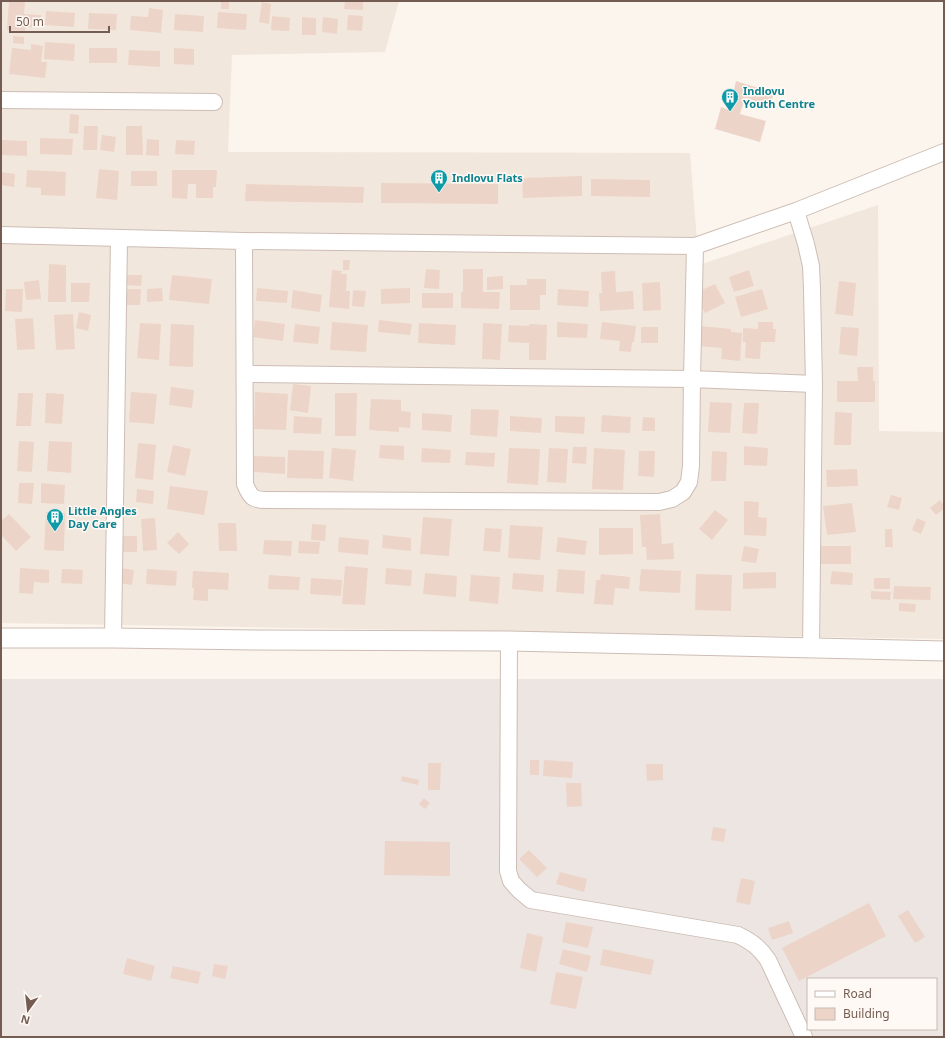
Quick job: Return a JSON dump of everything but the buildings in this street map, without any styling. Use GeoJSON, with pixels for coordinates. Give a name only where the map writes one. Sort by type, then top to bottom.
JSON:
{"type":"FeatureCollection","features":[{"type":"Feature","properties":{"kind":"street"},"geometry":{"type":"LineString","coordinates":[[1,100],[214,102]]}},
{"type":"Feature","properties":{"kind":"street"},"geometry":{"type":"LineString","coordinates":[[1,235],[695,246],[796,211],[944,152]]}},
{"type":"Feature","properties":{"kind":"street"},"geometry":{"type":"LineString","coordinates":[[796,211],[811,266],[812,289],[814,384],[811,648]]}},
{"type":"Feature","properties":{"kind":"street"},"geometry":{"type":"LineString","coordinates":[[113,638],[119,238]]}},
{"type":"Feature","properties":{"kind":"street"},"geometry":{"type":"LineString","coordinates":[[244,240],[245,484],[250,495],[259,500],[659,502],[672,499],[683,492],[689,482],[691,466],[695,246]]}},
{"type":"Feature","properties":{"kind":"street"},"geometry":{"type":"LineString","coordinates":[[245,374],[692,379],[814,384]]}},
{"type":"Feature","properties":{"kind":"street"},"geometry":{"type":"LineString","coordinates":[[1,638],[509,641],[944,651]]}},
{"type":"Feature","properties":{"kind":"street"},"geometry":{"type":"LineString","coordinates":[[509,641],[508,870],[511,881],[531,900],[738,935],[752,942],[761,950],[768,960],[804,1037]]}},
{"type":"Feature","properties":{"kind":"shaded area"},"geometry":{"type":"Polygon","coordinates":[[[1,1],[399,1],[385,52],[232,55],[228,152],[690,153],[699,265],[878,205],[879,431],[944,432],[944,639],[1,623],[1,1]]]}},
{"type":"Feature","properties":{"kind":"shaded area"},"geometry":{"type":"Polygon","coordinates":[[[1,679],[944,679],[944,1037],[1,1037],[1,679]]]}},
{"type":"Feature","properties":{"kind":"place","name":"Indlovu Youth Centre"},"geometry":{"type":"Point","coordinates":[730,112]}},
{"type":"Feature","properties":{"kind":"place","name":"Indlovu Flats"},"geometry":{"type":"Point","coordinates":[439,193]}},
{"type":"Feature","properties":{"kind":"place","name":"Little Angles Day Care"},"geometry":{"type":"Point","coordinates":[55,532]}}]}
